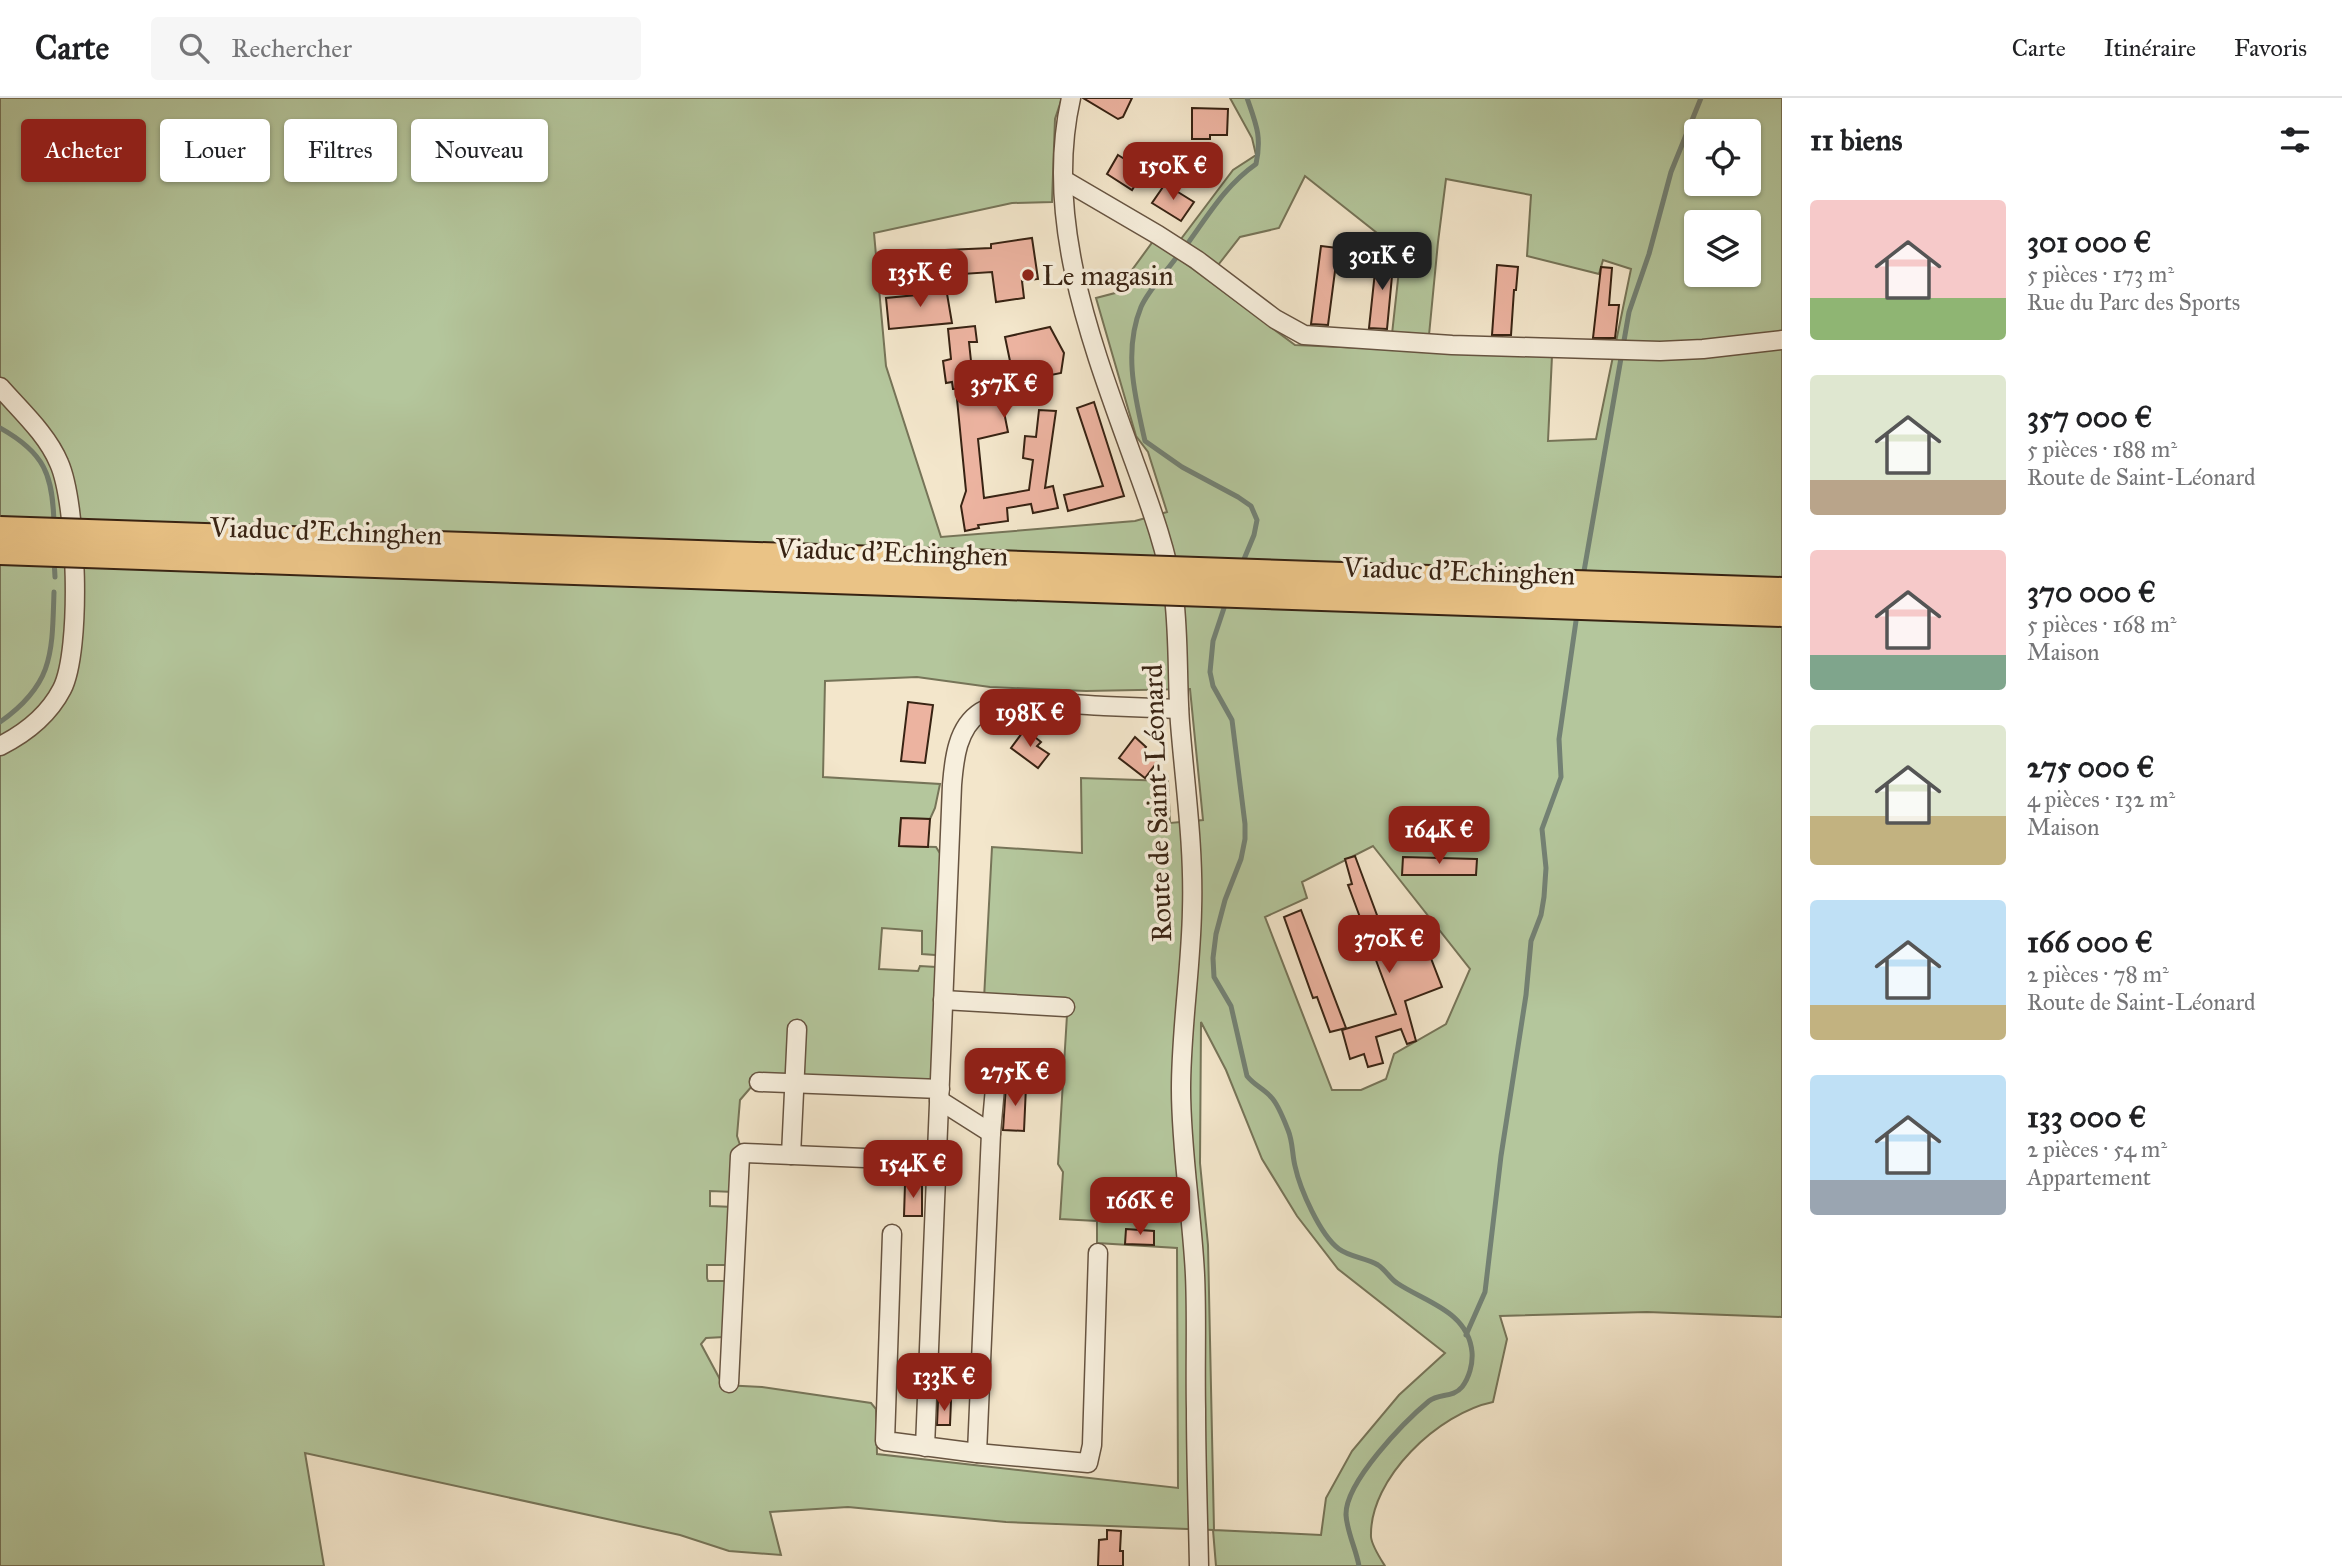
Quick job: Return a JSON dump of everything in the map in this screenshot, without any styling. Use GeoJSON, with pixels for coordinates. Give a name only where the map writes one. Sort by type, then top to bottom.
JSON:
{"type":"FeatureCollection","features":[{"type":"Feature","properties":{"kind":"highway","name":"Viaduc d'Echinghen"},"geometry":{"type":"LineString","coordinates":[[0,530],[1782,591]]}},
{"type":"Feature","properties":{"kind":"highway","name":"Viaduc d'Echinghen"},"geometry":{"type":"LineString","coordinates":[[0,551],[1782,613]]}},
{"type":"Feature","properties":{"kind":"street","name":"Route de Saint-Léonard"},"geometry":{"type":"LineString","coordinates":[[1071,98],[1065,124],[1064,180],[1066,221],[1076,277],[1088,326],[1152,510],[1174,600],[1192,883],[1181,1089],[1182,1134],[1195,1277],[1199,1566]]}},
{"type":"Feature","properties":{"kind":"street"},"geometry":{"type":"LineString","coordinates":[[1064,180],[1197,260],[1275,319],[1304,335],[1452,345],[1634,350],[1703,349],[1782,340]]}},
{"type":"Feature","properties":{"kind":"street"},"geometry":{"type":"LineString","coordinates":[[0,387],[53,451],[64,476],[72,523],[74,640],[69,672],[54,704],[30,728],[0,746]]}},
{"type":"Feature","properties":{"kind":"street"},"geometry":{"type":"LineString","coordinates":[[925,1447],[952,785],[960,738],[969,723],[981,712],[1003,704],[1036,702],[1179,709]]}},
{"type":"Feature","properties":{"kind":"street"},"geometry":{"type":"LineString","coordinates":[[943,1000],[1065,1007]]}},
{"type":"Feature","properties":{"kind":"street"},"geometry":{"type":"LineString","coordinates":[[791,1155],[797,1029]]}},
{"type":"Feature","properties":{"kind":"street"},"geometry":{"type":"LineString","coordinates":[[759,1082],[939,1095],[991,1133]]}},
{"type":"Feature","properties":{"kind":"street"},"geometry":{"type":"LineString","coordinates":[[977,1453],[995,1088]]}},
{"type":"Feature","properties":{"kind":"street"},"geometry":{"type":"LineString","coordinates":[[729,1383],[740,1156],[744,1153],[937,1161]]}},
{"type":"Feature","properties":{"kind":"street"},"geometry":{"type":"LineString","coordinates":[[892,1234],[885,1441],[977,1453],[1088,1463],[1092,1445],[1098,1253]]}},
{"type":"Feature","properties":{"kind":"green space"},"geometry":{"type":"Polygon","coordinates":[[[0,98],[1062,98],[1055,119],[1052,202],[1012,203],[874,233],[886,366],[941,537],[1135,521],[1167,512],[1148,452],[1136,436],[1096,298],[1115,293],[1154,240],[1295,345],[1552,356],[1548,441],[1596,439],[1631,269],[1603,260],[1599,274],[1527,256],[1531,195],[1446,179],[1429,335],[1392,334],[1401,252],[1305,176],[1279,228],[1240,237],[1215,269],[1178,243],[1233,170],[1256,155],[1252,138],[1230,98],[1782,98],[1782,1317],[1647,1312],[1500,1316],[1507,1339],[1493,1402],[1451,1419],[1430,1434],[1394,1471],[1382,1493],[1373,1515],[1371,1537],[1385,1566],[1216,1566],[1213,1530],[1006,1522],[848,1507],[770,1512],[781,1555],[729,1551],[680,1535],[305,1453],[324,1566],[0,1566],[0,98]],[[917,677],[825,681],[823,777],[940,784],[930,819],[901,818],[899,846],[936,847],[941,855],[940,951],[935,955],[922,954],[922,931],[882,928],[879,969],[918,971],[920,966],[936,967],[931,1079],[927,1083],[758,1079],[740,1100],[737,1136],[741,1148],[734,1192],[710,1191],[710,1206],[733,1207],[731,1265],[707,1265],[708,1281],[727,1281],[724,1337],[706,1338],[701,1344],[723,1385],[762,1387],[871,1403],[876,1409],[877,1454],[1178,1488],[1177,1248],[1097,1243],[1097,1221],[1060,1219],[1063,1172],[1058,1164],[1067,1015],[984,999],[992,847],[1082,853],[1081,778],[1168,781],[1170,823],[1203,820],[1190,689],[1086,691],[990,687],[917,677]],[[1373,846],[1302,882],[1307,898],[1265,917],[1332,1090],[1361,1090],[1386,1079],[1394,1054],[1446,1024],[1470,969],[1373,846]],[[1201,1022],[1200,1163],[1208,1245],[1214,1530],[1321,1535],[1326,1498],[1352,1451],[1399,1395],[1445,1353],[1338,1269],[1297,1216],[1262,1159],[1226,1070],[1201,1022]]]}},
{"type":"Feature","properties":{"kind":"building"},"geometry":{"type":"Polygon","coordinates":[[[1083,98],[1132,98],[1123,117],[1118,119],[1083,98]]]}},
{"type":"Feature","properties":{"kind":"building"},"geometry":{"type":"Polygon","coordinates":[[[1192,108],[1228,109],[1227,135],[1192,139],[1192,108]]]}},
{"type":"Feature","properties":{"kind":"building"},"geometry":{"type":"Polygon","coordinates":[[[1118,155],[1144,171],[1132,190],[1107,174],[1118,155]]]}},
{"type":"Feature","properties":{"kind":"building"},"geometry":{"type":"Polygon","coordinates":[[[1165,184],[1194,202],[1181,221],[1152,203],[1165,184]]]}},
{"type":"Feature","properties":{"kind":"building"},"geometry":{"type":"Polygon","coordinates":[[[1032,238],[1038,279],[1022,281],[1024,298],[996,302],[992,272],[947,275],[946,250],[991,248],[991,244],[1032,238]]]}},
{"type":"Feature","properties":{"kind":"building"},"geometry":{"type":"Polygon","coordinates":[[[1321,246],[1338,248],[1328,325],[1311,324],[1321,246]]]}},
{"type":"Feature","properties":{"kind":"building"},"geometry":{"type":"Polygon","coordinates":[[[1377,253],[1394,255],[1387,329],[1369,328],[1377,253]]]}},
{"type":"Feature","properties":{"kind":"building"},"geometry":{"type":"Polygon","coordinates":[[[1497,265],[1518,267],[1511,335],[1492,335],[1497,265]]]}},
{"type":"Feature","properties":{"kind":"building"},"geometry":{"type":"Polygon","coordinates":[[[1601,267],[1612,268],[1609,305],[1619,305],[1615,338],[1593,338],[1601,267]]]}},
{"type":"Feature","properties":{"kind":"building"},"geometry":{"type":"Polygon","coordinates":[[[945,282],[952,323],[889,329],[886,298],[927,294],[926,285],[945,282]]]}},
{"type":"Feature","properties":{"kind":"building"},"geometry":{"type":"Polygon","coordinates":[[[975,326],[977,342],[969,342],[975,399],[1016,390],[1005,337],[1050,327],[1064,353],[1061,373],[1041,377],[1046,398],[1003,407],[1008,432],[978,439],[984,498],[1029,490],[1033,460],[1023,458],[1025,436],[1036,437],[1039,410],[1056,411],[1045,488],[1053,486],[1058,508],[1033,513],[1031,504],[1007,508],[1008,521],[978,525],[979,528],[965,531],[961,506],[966,491],[956,389],[953,389],[952,382],[946,383],[943,361],[951,359],[948,329],[975,326]]]}},
{"type":"Feature","properties":{"kind":"building"},"geometry":{"type":"Polygon","coordinates":[[[1094,402],[1124,496],[1068,511],[1064,495],[1103,486],[1077,408],[1094,402]]]}},
{"type":"Feature","properties":{"kind":"building"},"geometry":{"type":"Polygon","coordinates":[[[908,702],[933,705],[925,763],[901,761],[908,702]]]}},
{"type":"Feature","properties":{"kind":"building"},"geometry":{"type":"Polygon","coordinates":[[[1025,729],[1041,742],[1037,746],[1049,754],[1038,768],[1011,748],[1025,729]]]}},
{"type":"Feature","properties":{"kind":"building"},"geometry":{"type":"Polygon","coordinates":[[[1135,737],[1146,747],[1144,750],[1158,761],[1145,778],[1119,758],[1135,737]]]}},
{"type":"Feature","properties":{"kind":"building"},"geometry":{"type":"Polygon","coordinates":[[[901,818],[930,819],[928,847],[899,846],[901,818]]]}},
{"type":"Feature","properties":{"kind":"building"},"geometry":{"type":"Polygon","coordinates":[[[1355,856],[1387,942],[1420,930],[1442,987],[1405,1001],[1416,1041],[1407,1044],[1401,1029],[1376,1037],[1383,1063],[1368,1067],[1364,1054],[1350,1059],[1342,1030],[1396,1014],[1348,885],[1352,884],[1345,859],[1355,856]]]}},
{"type":"Feature","properties":{"kind":"building"},"geometry":{"type":"Polygon","coordinates":[[[1403,857],[1477,859],[1476,875],[1402,875],[1403,857]]]}},
{"type":"Feature","properties":{"kind":"building"},"geometry":{"type":"Polygon","coordinates":[[[1301,910],[1346,1028],[1330,1032],[1317,997],[1313,998],[1284,917],[1301,910]]]}},
{"type":"Feature","properties":{"kind":"building"},"geometry":{"type":"Polygon","coordinates":[[[1006,1085],[1026,1086],[1024,1131],[1003,1130],[1006,1085]]]}},
{"type":"Feature","properties":{"kind":"building"},"geometry":{"type":"Polygon","coordinates":[[[905,1184],[922,1185],[922,1216],[904,1216],[905,1184]]]}},
{"type":"Feature","properties":{"kind":"building"},"geometry":{"type":"Polygon","coordinates":[[[1126,1229],[1154,1231],[1154,1245],[1125,1244],[1126,1229]]]}},
{"type":"Feature","properties":{"kind":"building"},"geometry":{"type":"Polygon","coordinates":[[[938,1401],[951,1401],[950,1425],[937,1425],[938,1401]]]}},
{"type":"Feature","properties":{"kind":"building"},"geometry":{"type":"Polygon","coordinates":[[[1107,1530],[1121,1531],[1120,1551],[1123,1551],[1123,1566],[1098,1566],[1099,1540],[1107,1539],[1107,1530]]]}},
{"type":"Feature","properties":{"kind":"waterway"},"geometry":{"type":"LineString","coordinates":[[1188,243],[1227,191],[1256,164],[1258,138],[1247,98]]}},
{"type":"Feature","properties":{"kind":"waterway"},"geometry":{"type":"LineString","coordinates":[[1583,577],[1629,312],[1649,254],[1671,172],[1701,98]]}},
{"type":"Feature","properties":{"kind":"waterway"},"geometry":{"type":"LineString","coordinates":[[1176,258],[1148,295],[1136,324],[1132,357],[1141,424],[1145,441],[1182,467],[1251,506],[1257,520],[1242,564]]}},
{"type":"Feature","properties":{"kind":"waterway"},"geometry":{"type":"LineString","coordinates":[[0,428],[27,447],[44,467],[51,492],[54,525]]}},
{"type":"Feature","properties":{"kind":"waterway"},"geometry":{"type":"LineString","coordinates":[[54,559],[55,577]]}},
{"type":"Feature","properties":{"kind":"waterway"},"geometry":{"type":"LineString","coordinates":[[0,722],[31,694],[46,666],[52,633],[54,592]]}},
{"type":"Feature","properties":{"kind":"waterway"},"geometry":{"type":"LineString","coordinates":[[1226,602],[1213,641],[1210,672],[1213,686],[1232,720],[1245,839],[1216,934],[1214,977],[1231,1006],[1247,1076],[1271,1097],[1281,1112],[1290,1134],[1301,1187],[1325,1233],[1339,1249],[1378,1265],[1408,1290],[1454,1317],[1469,1338],[1472,1352],[1470,1371],[1462,1387],[1454,1393],[1429,1401],[1419,1410],[1378,1453],[1355,1486],[1348,1501],[1346,1515],[1359,1566]]}},
{"type":"Feature","properties":{"kind":"waterway"},"geometry":{"type":"LineString","coordinates":[[1466,1335],[1485,1292],[1531,941],[1541,915],[1544,897],[1546,868],[1542,829],[1561,777],[1559,739],[1577,614]]}},
{"type":"Feature","properties":{"kind":"place","name":"Le magasin"},"geometry":{"type":"Point","coordinates":[1028,275]}}]}
